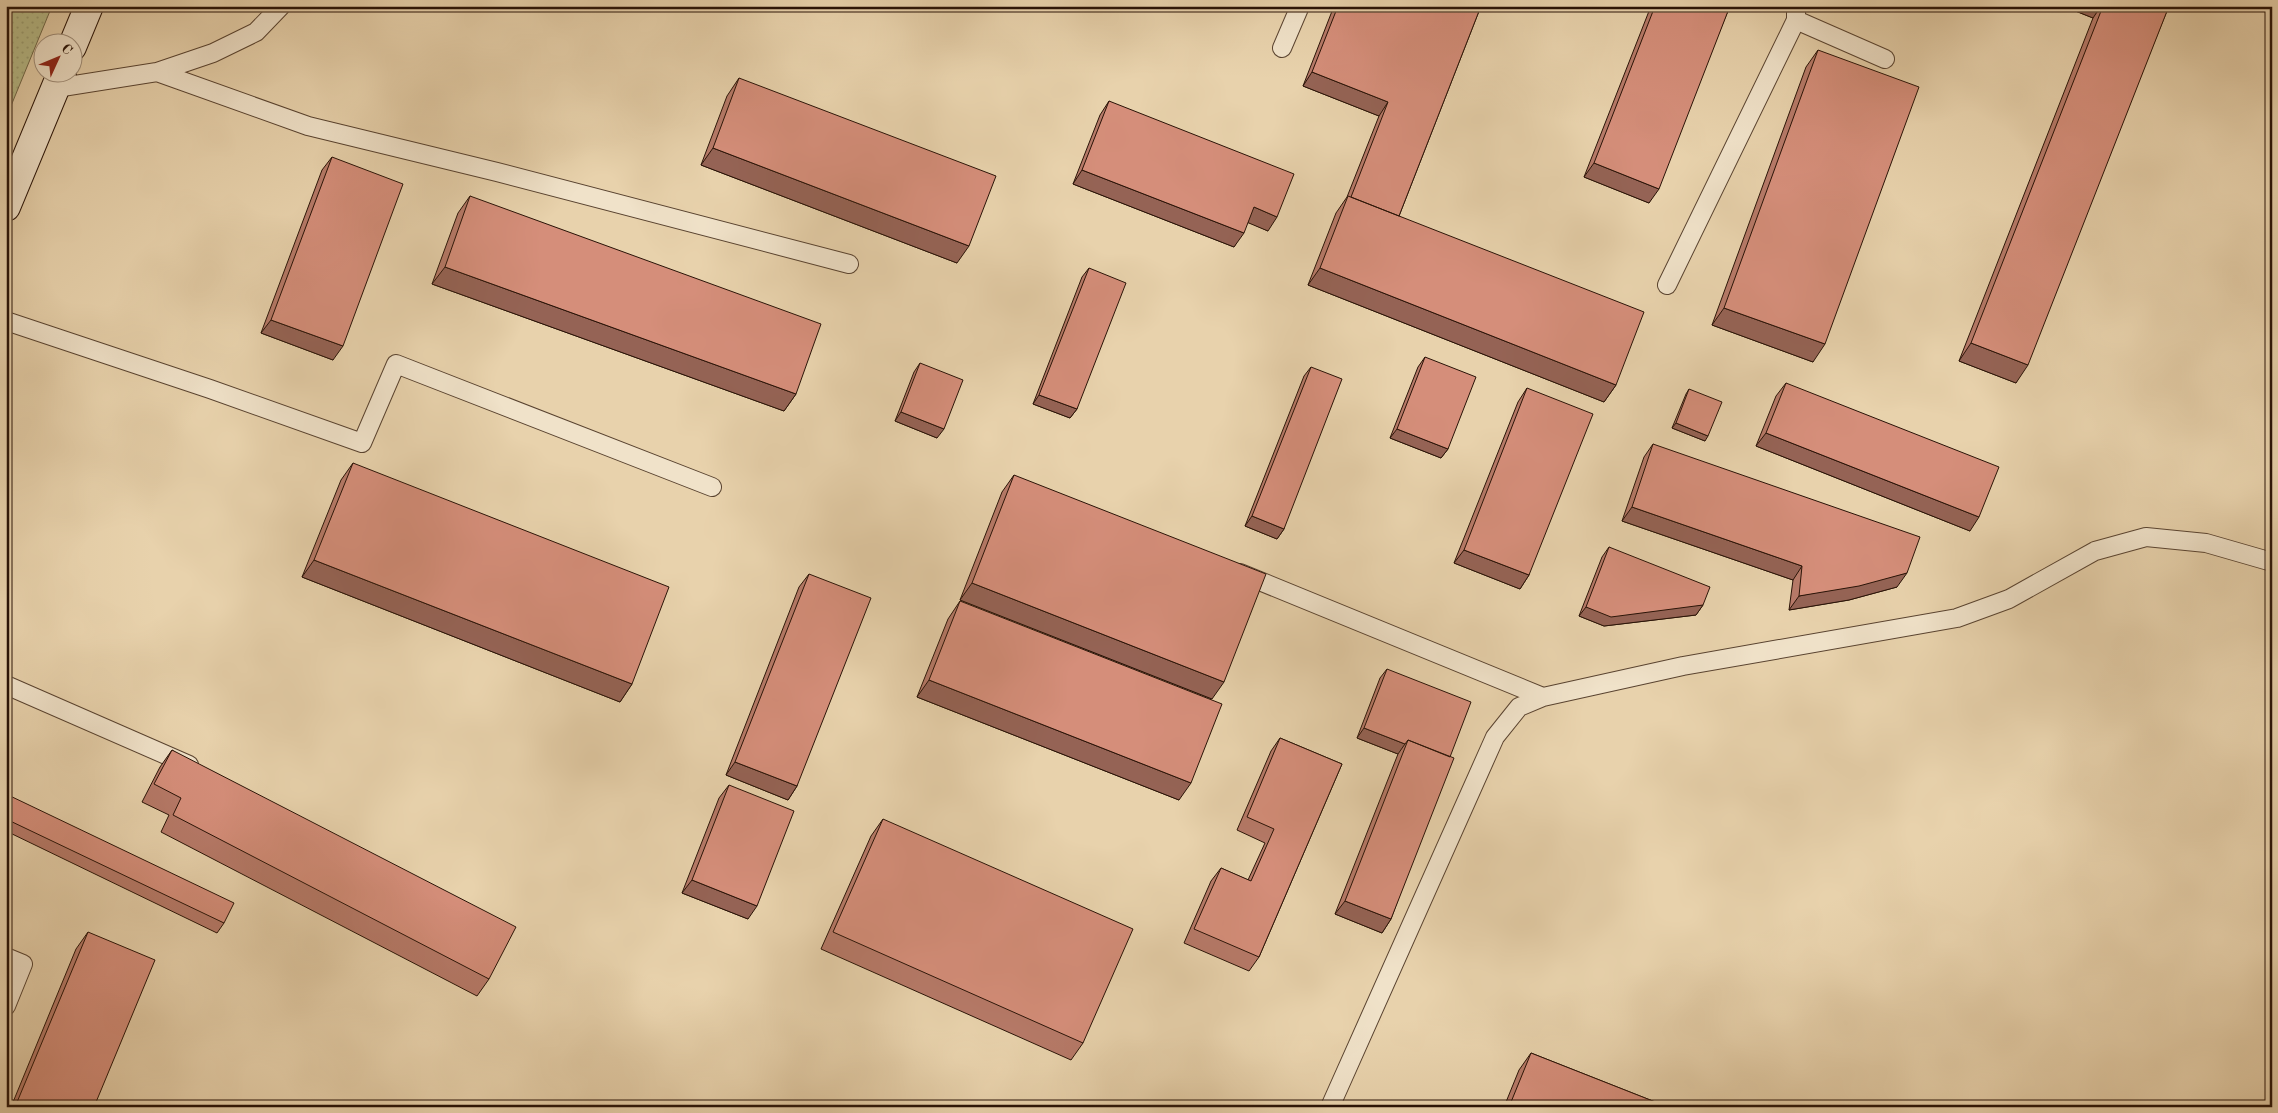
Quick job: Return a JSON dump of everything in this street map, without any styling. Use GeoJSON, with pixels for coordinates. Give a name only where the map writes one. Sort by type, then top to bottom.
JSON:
{"type":"FeatureCollection","features":[{"type":"Feature","properties":{"kind":"main road"},"geometry":{"type":"LineString","coordinates":[[78,32],[89,6]]}},
{"type":"Feature","properties":{"kind":"main road"},"geometry":{"type":"LineString","coordinates":[[6,208],[58,82]]}},
{"type":"Feature","properties":{"kind":"lane"},"geometry":{"type":"LineString","coordinates":[[82,78],[157,72],[213,53],[256,32],[281,6]]}},
{"type":"Feature","properties":{"kind":"lane"},"geometry":{"type":"LineString","coordinates":[[1282,48],[1300,6]]}},
{"type":"Feature","properties":{"kind":"lane"},"geometry":{"type":"LineString","coordinates":[[1668,285],[1796,13],[1884,59]]}},
{"type":"Feature","properties":{"kind":"lane"},"geometry":{"type":"LineString","coordinates":[[157,72],[308,126],[497,172],[849,264]]}},
{"type":"Feature","properties":{"kind":"lane"},"geometry":{"type":"LineString","coordinates":[[6,321],[210,389],[362,443],[396,364],[712,487]]}},
{"type":"Feature","properties":{"kind":"lane"},"geometry":{"type":"LineString","coordinates":[[1330,1107],[1495,737],[1519,707],[1543,697],[1683,666],[1957,618],[2009,599],[2095,551],[2146,537],[2206,543],[2272,562]]}},
{"type":"Feature","properties":{"kind":"lane"},"geometry":{"type":"LineString","coordinates":[[1225,567],[1543,697]]}},
{"type":"Feature","properties":{"kind":"lane"},"geometry":{"type":"LineString","coordinates":[[6,685],[208,774]]}},
{"type":"Feature","properties":{"kind":"lane"},"geometry":{"type":"LineString","coordinates":[[6,957],[23,964],[6,1006]]}},
{"type":"Feature","properties":{"kind":"green space"},"geometry":{"type":"Polygon","coordinates":[[[6,6],[52,6],[41,32],[32,32],[32,55],[6,118],[6,6]]]}},
{"type":"Feature","properties":{"kind":"building"},"geometry":{"type":"Polygon","coordinates":[[[1338,6],[1481,6],[1399,216],[1351,197],[1388,102],[1312,72],[1338,6]]]}},
{"type":"Feature","properties":{"kind":"building"},"geometry":{"type":"Polygon","coordinates":[[[1655,6],[1730,6],[1659,189],[1594,163],[1655,6]]]}},
{"type":"Feature","properties":{"kind":"building"},"geometry":{"type":"Polygon","coordinates":[[[2103,6],[2169,6],[2028,365],[1971,343],[2103,6]]]}},
{"type":"Feature","properties":{"kind":"building"},"geometry":{"type":"Polygon","coordinates":[[[1818,50],[1919,87],[1825,344],[1724,308],[1818,50]]]}},
{"type":"Feature","properties":{"kind":"building"},"geometry":{"type":"Polygon","coordinates":[[[739,78],[996,176],[969,246],[713,148],[739,78]]]}},
{"type":"Feature","properties":{"kind":"building"},"geometry":{"type":"Polygon","coordinates":[[[1109,101],[1294,174],[1277,217],[1254,207],[1244,233],[1082,170],[1109,101]]]}},
{"type":"Feature","properties":{"kind":"building"},"geometry":{"type":"Polygon","coordinates":[[[332,157],[403,184],[343,346],[271,320],[332,157]]]}},
{"type":"Feature","properties":{"kind":"building"},"geometry":{"type":"Polygon","coordinates":[[[470,196],[821,324],[796,394],[445,267],[470,196]]]}},
{"type":"Feature","properties":{"kind":"building"},"geometry":{"type":"Polygon","coordinates":[[[1348,196],[1644,312],[1616,385],[1320,268],[1348,196]]]}},
{"type":"Feature","properties":{"kind":"building"},"geometry":{"type":"Polygon","coordinates":[[[1089,268],[1126,283],[1077,409],[1039,395],[1089,268]]]}},
{"type":"Feature","properties":{"kind":"building"},"geometry":{"type":"Polygon","coordinates":[[[1425,357],[1476,377],[1448,449],[1397,429],[1425,357]]]}},
{"type":"Feature","properties":{"kind":"building"},"geometry":{"type":"Polygon","coordinates":[[[920,363],[963,380],[944,429],[901,412],[920,363]]]}},
{"type":"Feature","properties":{"kind":"building"},"geometry":{"type":"Polygon","coordinates":[[[1311,367],[1342,379],[1284,529],[1252,516],[1311,367]]]}},
{"type":"Feature","properties":{"kind":"building"},"geometry":{"type":"Polygon","coordinates":[[[1786,383],[1999,467],[1979,517],[1766,433],[1786,383]]]}},
{"type":"Feature","properties":{"kind":"building"},"geometry":{"type":"Polygon","coordinates":[[[1527,388],[1593,414],[1529,575],[1464,550],[1527,388]]]}},
{"type":"Feature","properties":{"kind":"building"},"geometry":{"type":"Polygon","coordinates":[[[1689,389],[1722,402],[1708,436],[1676,423],[1689,389]]]}},
{"type":"Feature","properties":{"kind":"building"},"geometry":{"type":"Polygon","coordinates":[[[1653,444],[1920,537],[1907,573],[1859,586],[1799,596],[1802,566],[1632,507],[1653,444]]]}},
{"type":"Feature","properties":{"kind":"building"},"geometry":{"type":"Polygon","coordinates":[[[353,463],[669,587],[632,684],[314,560],[353,463]]]}},
{"type":"Feature","properties":{"kind":"building"},"geometry":{"type":"Polygon","coordinates":[[[1014,475],[1266,574],[1224,682],[972,583],[1014,475]]]}},
{"type":"Feature","properties":{"kind":"building"},"geometry":{"type":"Polygon","coordinates":[[[1609,547],[1710,587],[1703,605],[1611,617],[1586,607],[1609,547]]]}},
{"type":"Feature","properties":{"kind":"building"},"geometry":{"type":"Polygon","coordinates":[[[809,574],[871,598],[797,786],[735,762],[809,574]]]}},
{"type":"Feature","properties":{"kind":"building"},"geometry":{"type":"Polygon","coordinates":[[[960,601],[1222,704],[1191,783],[929,680],[960,601]]]}},
{"type":"Feature","properties":{"kind":"building"},"geometry":{"type":"Polygon","coordinates":[[[1387,669],[1471,702],[1450,757],[1408,740],[1405,744],[1364,728],[1387,669]]]}},
{"type":"Feature","properties":{"kind":"building"},"geometry":{"type":"Polygon","coordinates":[[[1280,738],[1342,764],[1259,957],[1194,929],[1221,868],[1251,881],[1274,829],[1247,817],[1280,738]]]}},
{"type":"Feature","properties":{"kind":"building"},"geometry":{"type":"Polygon","coordinates":[[[1408,740],[1454,758],[1391,919],[1345,901],[1408,740]]]}},
{"type":"Feature","properties":{"kind":"building"},"geometry":{"type":"Polygon","coordinates":[[[172,750],[516,927],[489,979],[173,815],[181,798],[154,784],[172,750]]]}},
{"type":"Feature","properties":{"kind":"building"},"geometry":{"type":"Polygon","coordinates":[[[729,785],[794,811],[757,906],[692,880],[729,785]]]}},
{"type":"Feature","properties":{"kind":"building"},"geometry":{"type":"Polygon","coordinates":[[[6,794],[234,903],[224,923],[6,819],[6,794]]]}},
{"type":"Feature","properties":{"kind":"building"},"geometry":{"type":"Polygon","coordinates":[[[883,819],[1133,929],[1083,1043],[833,932],[883,819]]]}},
{"type":"Feature","properties":{"kind":"building"},"geometry":{"type":"Polygon","coordinates":[[[88,932],[155,960],[94,1107],[15,1107],[88,932]]]}},
{"type":"Feature","properties":{"kind":"building"},"geometry":{"type":"Polygon","coordinates":[[[1531,1053],[1668,1107],[1509,1107],[1531,1053]]]}}]}
